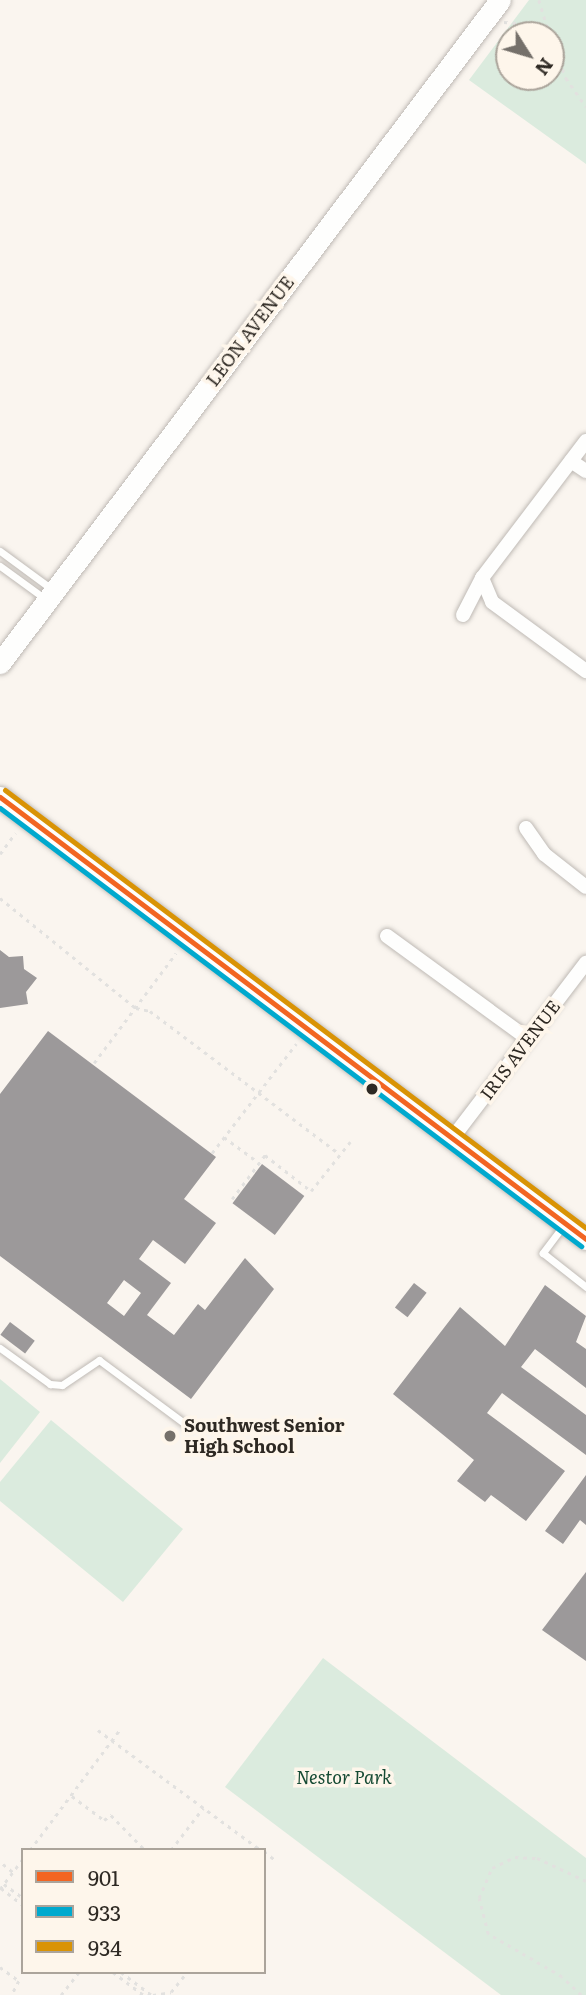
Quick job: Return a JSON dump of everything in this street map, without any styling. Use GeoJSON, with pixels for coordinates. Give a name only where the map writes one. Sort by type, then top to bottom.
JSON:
{"type":"FeatureCollection","features":[{"type":"Feature","properties":{"kind":"street","name":"LEON AVENUE"},"geometry":{"type":"LineString","coordinates":[[0,663],[495,7]]}},
{"type":"Feature","properties":{"kind":"street"},"geometry":{"type":"LineString","coordinates":[[463,615],[482,578],[586,441]]}},
{"type":"Feature","properties":{"kind":"street"},"geometry":{"type":"LineString","coordinates":[[571,461],[586,471]]}},
{"type":"Feature","properties":{"kind":"street"},"geometry":{"type":"LineString","coordinates":[[482,578],[492,602],[586,671]]}},
{"type":"Feature","properties":{"kind":"street"},"geometry":{"type":"LineString","coordinates":[[0,797],[454,1136],[586,1239]]}},
{"type":"Feature","properties":{"kind":"street"},"geometry":{"type":"LineString","coordinates":[[526,828],[544,854],[586,887]]}},
{"type":"Feature","properties":{"kind":"street"},"geometry":{"type":"LineString","coordinates":[[387,936],[528,1039]]}},
{"type":"Feature","properties":{"kind":"street","name":"IRIS AVENUE"},"geometry":{"type":"LineString","coordinates":[[454,1136],[586,963]]}},
{"type":"Feature","properties":{"kind":"lane"},"geometry":{"type":"LineString","coordinates":[[0,551],[51,596]]}},
{"type":"Feature","properties":{"kind":"lane"},"geometry":{"type":"LineString","coordinates":[[0,566],[51,596]]}},
{"type":"Feature","properties":{"kind":"lane"},"geometry":{"type":"LineString","coordinates":[[566,1223],[543,1253],[586,1287]]}},
{"type":"Feature","properties":{"kind":"lane"},"geometry":{"type":"LineString","coordinates":[[0,1348],[50,1384],[62,1385],[99,1360],[188,1426]]}},
{"type":"Feature","properties":{"kind":"path"},"geometry":{"type":"LineString","coordinates":[[539,0],[545,21]]}},
{"type":"Feature","properties":{"kind":"path"},"geometry":{"type":"LineString","coordinates":[[495,7],[522,21]]}},
{"type":"Feature","properties":{"kind":"path"},"geometry":{"type":"LineString","coordinates":[[565,75],[586,107]]}},
{"type":"Feature","properties":{"kind":"path"},"geometry":{"type":"LineString","coordinates":[[0,854],[15,833]]}},
{"type":"Feature","properties":{"kind":"path"},"geometry":{"type":"LineString","coordinates":[[0,898],[136,1007],[150,1011],[340,1154]]}},
{"type":"Feature","properties":{"kind":"path"},"geometry":{"type":"LineString","coordinates":[[94,1063],[176,954]]}},
{"type":"Feature","properties":{"kind":"path"},"geometry":{"type":"LineString","coordinates":[[212,1153],[296,1044]]}},
{"type":"Feature","properties":{"kind":"path"},"geometry":{"type":"LineString","coordinates":[[224,1137],[258,1163]]}},
{"type":"Feature","properties":{"kind":"path"},"geometry":{"type":"LineString","coordinates":[[232,1199],[265,1155],[311,1191],[349,1142]]}},
{"type":"Feature","properties":{"kind":"path"},"geometry":{"type":"LineString","coordinates":[[31,1848],[121,1728]]}},
{"type":"Feature","properties":{"kind":"path"},"geometry":{"type":"LineString","coordinates":[[98,1730],[259,1848]]}},
{"type":"Feature","properties":{"kind":"path"},"geometry":{"type":"LineString","coordinates":[[71,1795],[104,1820],[111,1815],[143,1848]]}},
{"type":"Feature","properties":{"kind":"path"},"geometry":{"type":"LineString","coordinates":[[173,1848],[204,1807]]}},
{"type":"Feature","properties":{"kind":"path"},"geometry":{"type":"LineString","coordinates":[[266,1853],[274,1859]]}},
{"type":"Feature","properties":{"kind":"path"},"geometry":{"type":"LineString","coordinates":[[581,1995],[562,1977],[488,1934],[479,1898],[492,1868],[515,1857],[537,1858],[586,1881]]}},
{"type":"Feature","properties":{"kind":"path"},"geometry":{"type":"LineString","coordinates":[[21,1862],[0,1889],[21,1904]]}},
{"type":"Feature","properties":{"kind":"path"},"geometry":{"type":"LineString","coordinates":[[3,1864],[13,1872]]}},
{"type":"Feature","properties":{"kind":"path"},"geometry":{"type":"LineString","coordinates":[[4,1884],[21,1897]]}},
{"type":"Feature","properties":{"kind":"path"},"geometry":{"type":"LineString","coordinates":[[0,1967],[19,1981],[13,1993],[18,1995]]}},
{"type":"Feature","properties":{"kind":"path"},"geometry":{"type":"LineString","coordinates":[[61,1995],[77,1974]]}},
{"type":"Feature","properties":{"kind":"path"},"geometry":{"type":"LineString","coordinates":[[116,1974],[143,1995]]}},
{"type":"Feature","properties":{"kind":"path"},"geometry":{"type":"LineString","coordinates":[[124,1974],[152,1995],[171,1992],[185,1974]]}},
{"type":"Feature","properties":{"kind":"green space"},"geometry":{"type":"Polygon","coordinates":[[[529,0],[586,0],[586,164],[469,80],[495,45],[495,91],[565,91],[565,21],[513,21],[529,0]]]}},
{"type":"Feature","properties":{"kind":"green space"},"geometry":{"type":"Polygon","coordinates":[[[0,1379],[40,1412],[0,1463],[0,1379]]]}},
{"type":"Feature","properties":{"kind":"green space"},"geometry":{"type":"Polygon","coordinates":[[[51,1420],[183,1529],[123,1602],[0,1501],[0,1482],[51,1420]]]}},
{"type":"Feature","properties":{"kind":"green space","name":"Nestor Park"},"geometry":{"type":"Polygon","coordinates":[[[323,1658],[586,1858],[586,1995],[501,1995],[225,1787],[323,1658]]]}},
{"type":"Feature","properties":{"kind":"building"},"geometry":{"type":"Polygon","coordinates":[[[0,950],[9,957],[23,956],[24,969],[37,978],[26,992],[28,1004],[0,1008],[0,950]]]}},
{"type":"Feature","properties":{"kind":"building"},"geometry":{"type":"Polygon","coordinates":[[[48,1031],[216,1157],[184,1199],[216,1223],[185,1264],[153,1240],[139,1259],[171,1283],[147,1315],[174,1335],[198,1304],[205,1310],[245,1258],[274,1289],[191,1399],[0,1256],[0,1094],[48,1031]],[[124,1280],[107,1303],[124,1316],[141,1293],[124,1280]]]}},
{"type":"Feature","properties":{"kind":"building"},"geometry":{"type":"Polygon","coordinates":[[[262,1164],[304,1196],[275,1235],[233,1203],[262,1164]]]}},
{"type":"Feature","properties":{"kind":"building"},"geometry":{"type":"Polygon","coordinates":[[[414,1283],[427,1293],[408,1317],[395,1307],[414,1283]]]}},
{"type":"Feature","properties":{"kind":"building"},"geometry":{"type":"Polygon","coordinates":[[[545,1285],[586,1316],[576,1342],[586,1349],[586,1388],[535,1349],[521,1367],[586,1415],[586,1455],[502,1393],[487,1413],[565,1471],[526,1521],[491,1495],[485,1502],[457,1481],[474,1460],[393,1394],[460,1307],[505,1346],[545,1285]]]}},
{"type":"Feature","properties":{"kind":"building"},"geometry":{"type":"Polygon","coordinates":[[[10,1322],[35,1341],[25,1353],[0,1335],[10,1322]]]}},
{"type":"Feature","properties":{"kind":"building"},"geometry":{"type":"Polygon","coordinates":[[[586,1475],[586,1525],[580,1520],[563,1544],[545,1531],[586,1475]]]}},
{"type":"Feature","properties":{"kind":"building"},"geometry":{"type":"Polygon","coordinates":[[[586,1572],[586,1661],[542,1630],[586,1572]]]}},
{"type":"Feature","properties":{"kind":"transit line","name":"934"},"geometry":{"type":"LineString","coordinates":[[5,790],[586,1228]]}},
{"type":"Feature","properties":{"kind":"transit line","name":"901"},"geometry":{"type":"LineString","coordinates":[[0,797],[586,1239]]}},
{"type":"Feature","properties":{"kind":"transit line","name":"933"},"geometry":{"type":"LineString","coordinates":[[0,808],[581,1246]]}},
{"type":"Feature","properties":{"kind":"place","name":"Southwest Senior High School"},"geometry":{"type":"Point","coordinates":[170,1436]}}]}
